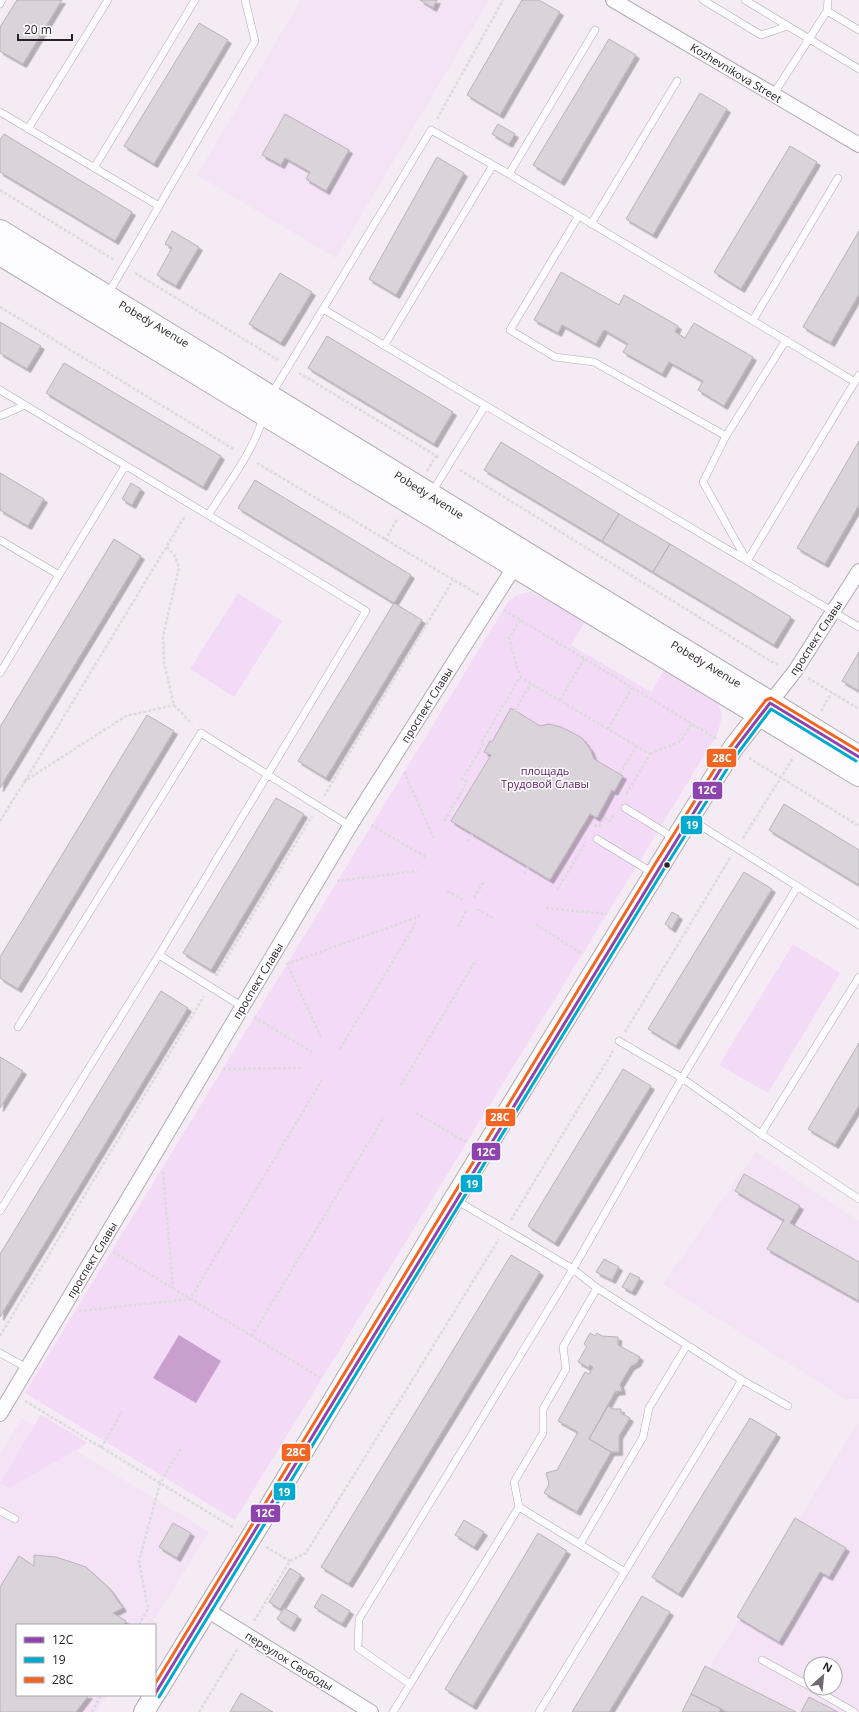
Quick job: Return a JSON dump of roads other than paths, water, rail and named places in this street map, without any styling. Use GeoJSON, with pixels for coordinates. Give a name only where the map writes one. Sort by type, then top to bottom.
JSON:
{"type":"FeatureCollection","features":[{"type":"Feature","properties":{"kind":"main road","name":"Pobedy Avenue"},"geometry":{"type":"LineString","coordinates":[[0,232],[107,296],[267,405],[765,709],[859,775]]}},
{"type":"Feature","properties":{"kind":"main road","name":"Pobedy Avenue"},"geometry":{"type":"LineString","coordinates":[[0,254],[430,496],[519,559]]}},
{"type":"Feature","properties":{"kind":"main road","name":"Pobedy Avenue"},"geometry":{"type":"LineString","coordinates":[[765,709],[859,757]]}},
{"type":"Feature","properties":{"kind":"main road","name":"проспект Славы"},"geometry":{"type":"LineString","coordinates":[[156,1692],[251,1538],[454,1199],[689,818],[733,748],[765,709]]}},
{"type":"Feature","properties":{"kind":"main road","name":"проспект Славы"},"geometry":{"type":"LineString","coordinates":[[144,1712],[154,1696]]}},
{"type":"Feature","properties":{"kind":"street","name":"Kozhevnikova Street"},"geometry":{"type":"LineString","coordinates":[[613,0],[859,145]]}},
{"type":"Feature","properties":{"kind":"street","name":"проспект Славы"},"geometry":{"type":"LineString","coordinates":[[5,1404],[350,826],[519,559]]}},
{"type":"Feature","properties":{"kind":"street","name":"проспект Славы"},"geometry":{"type":"LineString","coordinates":[[765,709],[795,671],[859,571]]}},
{"type":"Feature","properties":{"kind":"street","name":"переулок Свободы"},"geometry":{"type":"LineString","coordinates":[[207,1610],[371,1712]]}},
{"type":"Feature","properties":{"kind":"lane"},"geometry":{"type":"LineString","coordinates":[[0,4],[2,0]]}},
{"type":"Feature","properties":{"kind":"lane"},"geometry":{"type":"LineString","coordinates":[[28,129],[108,0]]}},
{"type":"Feature","properties":{"kind":"lane"},"geometry":{"type":"LineString","coordinates":[[94,168],[195,0]]}},
{"type":"Feature","properties":{"kind":"lane"},"geometry":{"type":"LineString","coordinates":[[107,296],[255,41],[245,0]]}},
{"type":"Feature","properties":{"kind":"lane"},"geometry":{"type":"LineString","coordinates":[[703,0],[762,35],[788,26]]}},
{"type":"Feature","properties":{"kind":"lane"},"geometry":{"type":"LineString","coordinates":[[745,0],[859,69]]}},
{"type":"Feature","properties":{"kind":"lane"},"geometry":{"type":"LineString","coordinates":[[773,95],[827,11],[828,0]]}},
{"type":"Feature","properties":{"kind":"lane"},"geometry":{"type":"LineString","coordinates":[[827,11],[859,30]]}},
{"type":"Feature","properties":{"kind":"lane"},"geometry":{"type":"LineString","coordinates":[[509,174],[595,30]]}},
{"type":"Feature","properties":{"kind":"lane"},"geometry":{"type":"LineString","coordinates":[[591,224],[677,81]]}},
{"type":"Feature","properties":{"kind":"lane"},"geometry":{"type":"LineString","coordinates":[[0,112],[159,206]]}},
{"type":"Feature","properties":{"kind":"lane"},"geometry":{"type":"LineString","coordinates":[[209,514],[245,456],[260,428],[267,405],[288,366],[431,130],[509,174],[578,217],[855,382]]}},
{"type":"Feature","properties":{"kind":"lane"},"geometry":{"type":"LineString","coordinates":[[384,346],[493,165]]}},
{"type":"Feature","properties":{"kind":"lane"},"geometry":{"type":"LineString","coordinates":[[753,320],[838,178]]}},
{"type":"Feature","properties":{"kind":"lane"},"geometry":{"type":"LineString","coordinates":[[578,217],[510,330],[555,357],[594,362],[726,436]]}},
{"type":"Feature","properties":{"kind":"lane"},"geometry":{"type":"LineString","coordinates":[[323,309],[484,406],[859,627]]}},
{"type":"Feature","properties":{"kind":"lane"},"geometry":{"type":"LineString","coordinates":[[747,561],[703,482],[726,436],[786,340]]}},
{"type":"Feature","properties":{"kind":"lane"},"geometry":{"type":"LineString","coordinates":[[747,561],[859,375]]}},
{"type":"Feature","properties":{"kind":"lane"},"geometry":{"type":"LineString","coordinates":[[0,390],[125,466],[209,514],[366,611],[159,955],[0,1211]]}},
{"type":"Feature","properties":{"kind":"lane"},"geometry":{"type":"LineString","coordinates":[[0,416],[25,405]]}},
{"type":"Feature","properties":{"kind":"lane"},"geometry":{"type":"LineString","coordinates":[[430,496],[484,406]]}},
{"type":"Feature","properties":{"kind":"lane"},"geometry":{"type":"LineString","coordinates":[[0,673],[125,466]]}},
{"type":"Feature","properties":{"kind":"lane"},"geometry":{"type":"LineString","coordinates":[[0,540],[59,575]]}},
{"type":"Feature","properties":{"kind":"lane"},"geometry":{"type":"LineString","coordinates":[[18,1027],[201,733],[350,826]]}},
{"type":"Feature","properties":{"kind":"lane"},"geometry":{"type":"LineString","coordinates":[[622,806],[676,839]]}},
{"type":"Feature","properties":{"kind":"lane"},"geometry":{"type":"LineString","coordinates":[[689,818],[736,849],[859,924]]}},
{"type":"Feature","properties":{"kind":"lane"},"geometry":{"type":"LineString","coordinates":[[597,839],[655,875]]}},
{"type":"Feature","properties":{"kind":"lane"},"geometry":{"type":"LineString","coordinates":[[410,1684],[358,1648],[360,1619],[573,1268],[682,1078],[797,887]]}},
{"type":"Feature","properties":{"kind":"lane"},"geometry":{"type":"LineString","coordinates":[[159,955],[242,1007]]}},
{"type":"Feature","properties":{"kind":"lane"},"geometry":{"type":"LineString","coordinates":[[761,1134],[859,977]]}},
{"type":"Feature","properties":{"kind":"lane"},"geometry":{"type":"LineString","coordinates":[[619,1041],[682,1078],[761,1134],[859,1199]]}},
{"type":"Feature","properties":{"kind":"lane"},"geometry":{"type":"LineString","coordinates":[[454,1199],[573,1268],[596,1288],[742,1380],[788,1406]]}},
{"type":"Feature","properties":{"kind":"lane"},"geometry":{"type":"LineString","coordinates":[[393,1712],[519,1507],[514,1482],[543,1432],[543,1409],[566,1369],[563,1347],[596,1288]]}},
{"type":"Feature","properties":{"kind":"lane"},"geometry":{"type":"LineString","coordinates":[[580,1544],[643,1437],[649,1408],[687,1346]]}},
{"type":"Feature","properties":{"kind":"lane"},"geometry":{"type":"LineString","coordinates":[[0,1353],[27,1368]]}},
{"type":"Feature","properties":{"kind":"lane"},"geometry":{"type":"LineString","coordinates":[[539,1712],[742,1380]]}},
{"type":"Feature","properties":{"kind":"lane"},"geometry":{"type":"LineString","coordinates":[[519,1507],[626,1572]]}},
{"type":"Feature","properties":{"kind":"lane"},"geometry":{"type":"LineString","coordinates":[[0,1511],[15,1519]]}},
{"type":"Feature","properties":{"kind":"lane"},"geometry":{"type":"LineString","coordinates":[[762,1660],[803,1683]]}},
{"type":"Feature","properties":{"kind":"lane"},"geometry":{"type":"LineString","coordinates":[[826,1696],[854,1712]]}},
{"type":"Feature","properties":{"kind":"park label","name":"площадь Трудовой Славы"},"geometry":{"type":"Point","coordinates":[545,777]}}]}
